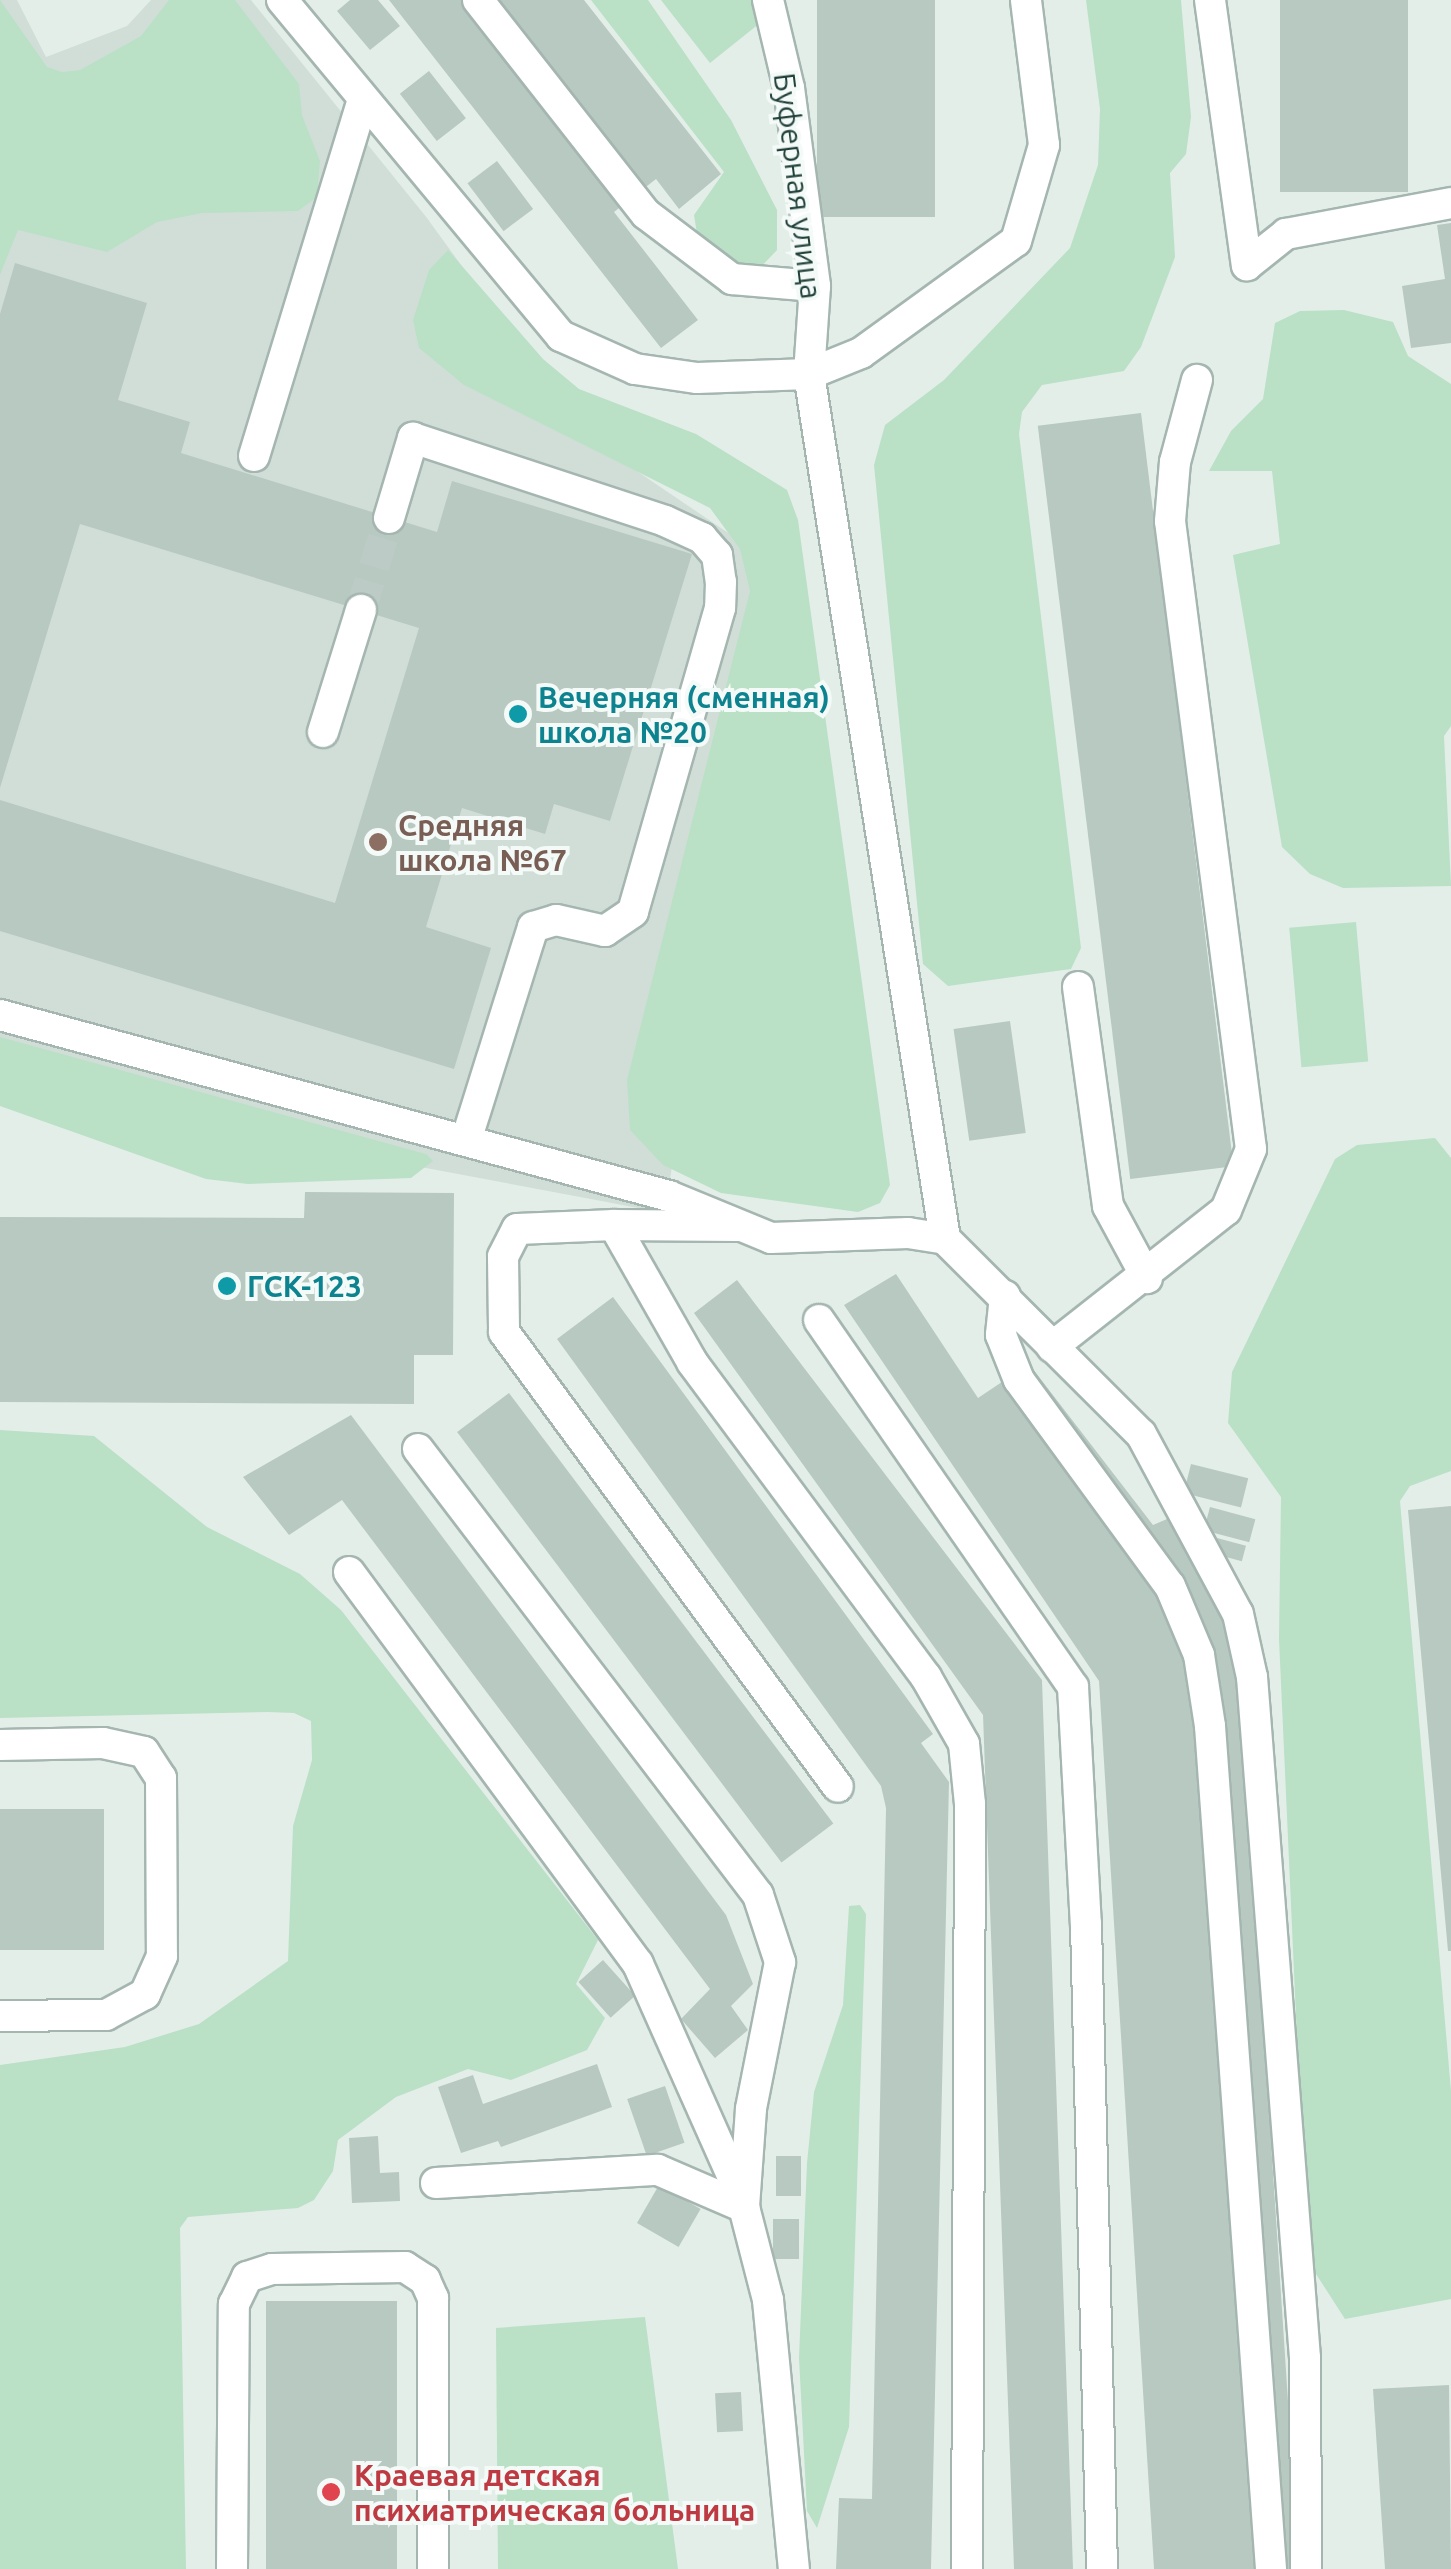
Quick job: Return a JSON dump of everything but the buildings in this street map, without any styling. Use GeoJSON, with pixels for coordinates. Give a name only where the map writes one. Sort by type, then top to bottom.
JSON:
{"type":"FeatureCollection","features":[{"type":"Feature","properties":{"kind":"lane"},"geometry":{"type":"LineString","coordinates":[[282,0],[561,336],[635,369],[697,378],[810,374],[861,353],[1016,242],[1044,145],[1026,0]]}},
{"type":"Feature","properties":{"kind":"lane"},"geometry":{"type":"LineString","coordinates":[[478,0],[646,214],[732,279],[815,286]]}},
{"type":"Feature","properties":{"kind":"lane","name":"Буферная улица"},"geometry":{"type":"LineString","coordinates":[[768,0],[789,88],[815,286],[810,374],[944,1239]]}},
{"type":"Feature","properties":{"kind":"lane"},"geometry":{"type":"LineString","coordinates":[[1210,0],[1246,265],[1286,234],[1451,203]]}},
{"type":"Feature","properties":{"kind":"lane"},"geometry":{"type":"LineString","coordinates":[[254,456],[363,100]]}},
{"type":"Feature","properties":{"kind":"lane"},"geometry":{"type":"LineString","coordinates":[[1052,1347],[1147,1278],[1226,1210],[1251,1150],[1170,522],[1175,462],[1197,380]]}},
{"type":"Feature","properties":{"kind":"lane"},"geometry":{"type":"LineString","coordinates":[[389,518],[413,438],[665,521],[702,538],[717,555],[721,582],[720,608],[633,912],[605,931],[556,920],[533,927],[466,1142]]}},
{"type":"Feature","properties":{"kind":"lane"},"geometry":{"type":"LineString","coordinates":[[324,732],[361,610]]}},
{"type":"Feature","properties":{"kind":"lane"},"geometry":{"type":"LineString","coordinates":[[1078,987],[1108,1206],[1147,1278]]}},
{"type":"Feature","properties":{"kind":"lane"},"geometry":{"type":"LineString","coordinates":[[0,1015],[670,1196],[771,1238],[908,1232],[944,1239],[1142,1434],[1238,1614],[1252,1677],[1305,2358],[1306,2569]]}},
{"type":"Feature","properties":{"kind":"lane"},"geometry":{"type":"LineString","coordinates":[[738,1226],[614,1225],[517,1230],[503,1257],[504,1332],[838,1787]]}},
{"type":"Feature","properties":{"kind":"lane"},"geometry":{"type":"LineString","coordinates":[[614,1225],[692,1362],[926,1677],[964,1744],[970,1804],[968,2569]]}},
{"type":"Feature","properties":{"kind":"lane"},"geometry":{"type":"LineString","coordinates":[[1004,1296],[1001,1335],[1019,1380],[1170,1586],[1199,1654],[1210,1726],[1271,2569]]}},
{"type":"Feature","properties":{"kind":"lane"},"geometry":{"type":"LineString","coordinates":[[819,1320],[1072,1687],[1086,1924],[1102,2569]]}},
{"type":"Feature","properties":{"kind":"lane"},"geometry":{"type":"LineString","coordinates":[[418,1449],[758,1896],[780,1962],[751,2109],[744,2205]]}},
{"type":"Feature","properties":{"kind":"lane"},"geometry":{"type":"LineString","coordinates":[[349,1572],[638,1964],[744,2205],[768,2300],[794,2569]]}},
{"type":"Feature","properties":{"kind":"lane"},"geometry":{"type":"LineString","coordinates":[[0,1745],[103,1742],[144,1752],[161,1778],[162,1936],[162,1956],[144,1994],[106,2015],[0,2016]]}},
{"type":"Feature","properties":{"kind":"lane"},"geometry":{"type":"LineString","coordinates":[[436,2183],[658,2170],[744,2205]]}},
{"type":"Feature","properties":{"kind":"lane"},"geometry":{"type":"LineString","coordinates":[[232,2569],[234,2304],[246,2277],[272,2268],[405,2266],[425,2280],[433,2298],[432,2569]]}},
{"type":"Feature","properties":{"kind":"shaded area","name":"Средняя школа №67"},"geometry":{"type":"Polygon","coordinates":[[[0,0],[17,0],[46,57],[127,26],[151,0],[251,0],[427,218],[585,436],[752,549],[757,596],[665,1213],[0,1088],[0,0]]]}},
{"type":"Feature","properties":{"kind":"green space"},"geometry":{"type":"Polygon","coordinates":[[[0,0],[47,67],[62,72],[80,70],[141,36],[169,0],[235,0],[299,84],[302,115],[320,161],[317,197],[298,211],[202,213],[157,222],[107,252],[18,230],[0,275],[0,0]]]}},
{"type":"Feature","properties":{"kind":"green space"},"geometry":{"type":"Polygon","coordinates":[[[591,0],[648,0],[731,120],[777,210],[777,250],[757,271],[732,269],[698,240],[694,215],[724,172],[591,0]]]}},
{"type":"Feature","properties":{"kind":"green space"},"geometry":{"type":"Polygon","coordinates":[[[661,0],[751,0],[760,23],[710,63],[661,0]]]}},
{"type":"Feature","properties":{"kind":"green space"},"geometry":{"type":"Polygon","coordinates":[[[1086,0],[1181,0],[1191,117],[1186,154],[1170,173],[1175,257],[1141,347],[1124,371],[1042,385],[1022,412],[1019,434],[1081,948],[1071,969],[948,986],[923,964],[874,465],[885,425],[944,380],[1070,248],[1098,165],[1100,109],[1086,0]]]}},
{"type":"Feature","properties":{"kind":"green space"},"geometry":{"type":"Polygon","coordinates":[[[448,250],[543,359],[579,389],[696,434],[787,490],[798,520],[890,1185],[880,1203],[858,1212],[721,1193],[663,1165],[630,1130],[627,1080],[750,591],[740,549],[710,508],[464,385],[419,348],[413,320],[429,270],[448,250]]]}},
{"type":"Feature","properties":{"kind":"green space"},"geometry":{"type":"Polygon","coordinates":[[[1344,310],[1393,322],[1408,356],[1451,384],[1451,726],[1444,736],[1451,886],[1343,888],[1310,874],[1282,847],[1233,555],[1280,544],[1272,471],[1209,471],[1231,431],[1263,399],[1275,323],[1300,311],[1344,310]]]}},
{"type":"Feature","properties":{"kind":"green space"},"geometry":{"type":"Polygon","coordinates":[[[1356,922],[1368,1061],[1301,1067],[1289,928],[1356,922]]]}},
{"type":"Feature","properties":{"kind":"green space"},"geometry":{"type":"Polygon","coordinates":[[[0,1037],[426,1154],[433,1161],[411,1178],[248,1184],[206,1179],[0,1106],[0,1037]]]}},
{"type":"Feature","properties":{"kind":"green space"},"geometry":{"type":"Polygon","coordinates":[[[1435,1138],[1451,1158],[1451,1471],[1410,1486],[1400,1501],[1451,2091],[1451,2299],[1345,2319],[1307,2260],[1279,1639],[1281,1497],[1228,1423],[1232,1372],[1335,1159],[1357,1145],[1435,1138]]]}},
{"type":"Feature","properties":{"kind":"green space"},"geometry":{"type":"Polygon","coordinates":[[[0,1430],[94,1436],[207,1527],[300,1574],[341,1610],[598,1940],[576,1984],[605,2018],[587,2050],[511,2080],[468,2069],[396,2097],[338,2140],[333,2171],[314,2200],[298,2208],[188,2217],[180,2228],[186,2569],[0,2569],[0,2065],[125,2047],[199,2024],[288,1961],[293,1826],[312,1760],[311,1721],[294,1713],[268,1712],[0,1718],[0,1430]]]}},
{"type":"Feature","properties":{"kind":"green space"},"geometry":{"type":"Polygon","coordinates":[[[860,1905],[866,1914],[849,2427],[817,2528],[807,2511],[799,2358],[807,2163],[814,2092],[843,2005],[849,1906],[860,1905]]]}},
{"type":"Feature","properties":{"kind":"green space"},"geometry":{"type":"Polygon","coordinates":[[[645,2317],[678,2569],[498,2569],[496,2328],[645,2317]]]}},
{"type":"Feature","properties":{"kind":"tunnel"},"geometry":{"type":"LineString","coordinates":[[361,610],[389,518]]}},
{"type":"Feature","properties":{"kind":"place","name":"Вечерняя (сменная) школа №20"},"geometry":{"type":"Point","coordinates":[518,714]}},
{"type":"Feature","properties":{"kind":"place","name":"Средняя школа №67"},"geometry":{"type":"Point","coordinates":[378,842]}},
{"type":"Feature","properties":{"kind":"place","name":"ГСК-123"},"geometry":{"type":"Point","coordinates":[227,1286]}},
{"type":"Feature","properties":{"kind":"place","name":"Краевая детская психиатрическая больница"},"geometry":{"type":"Point","coordinates":[331,2492]}}]}
